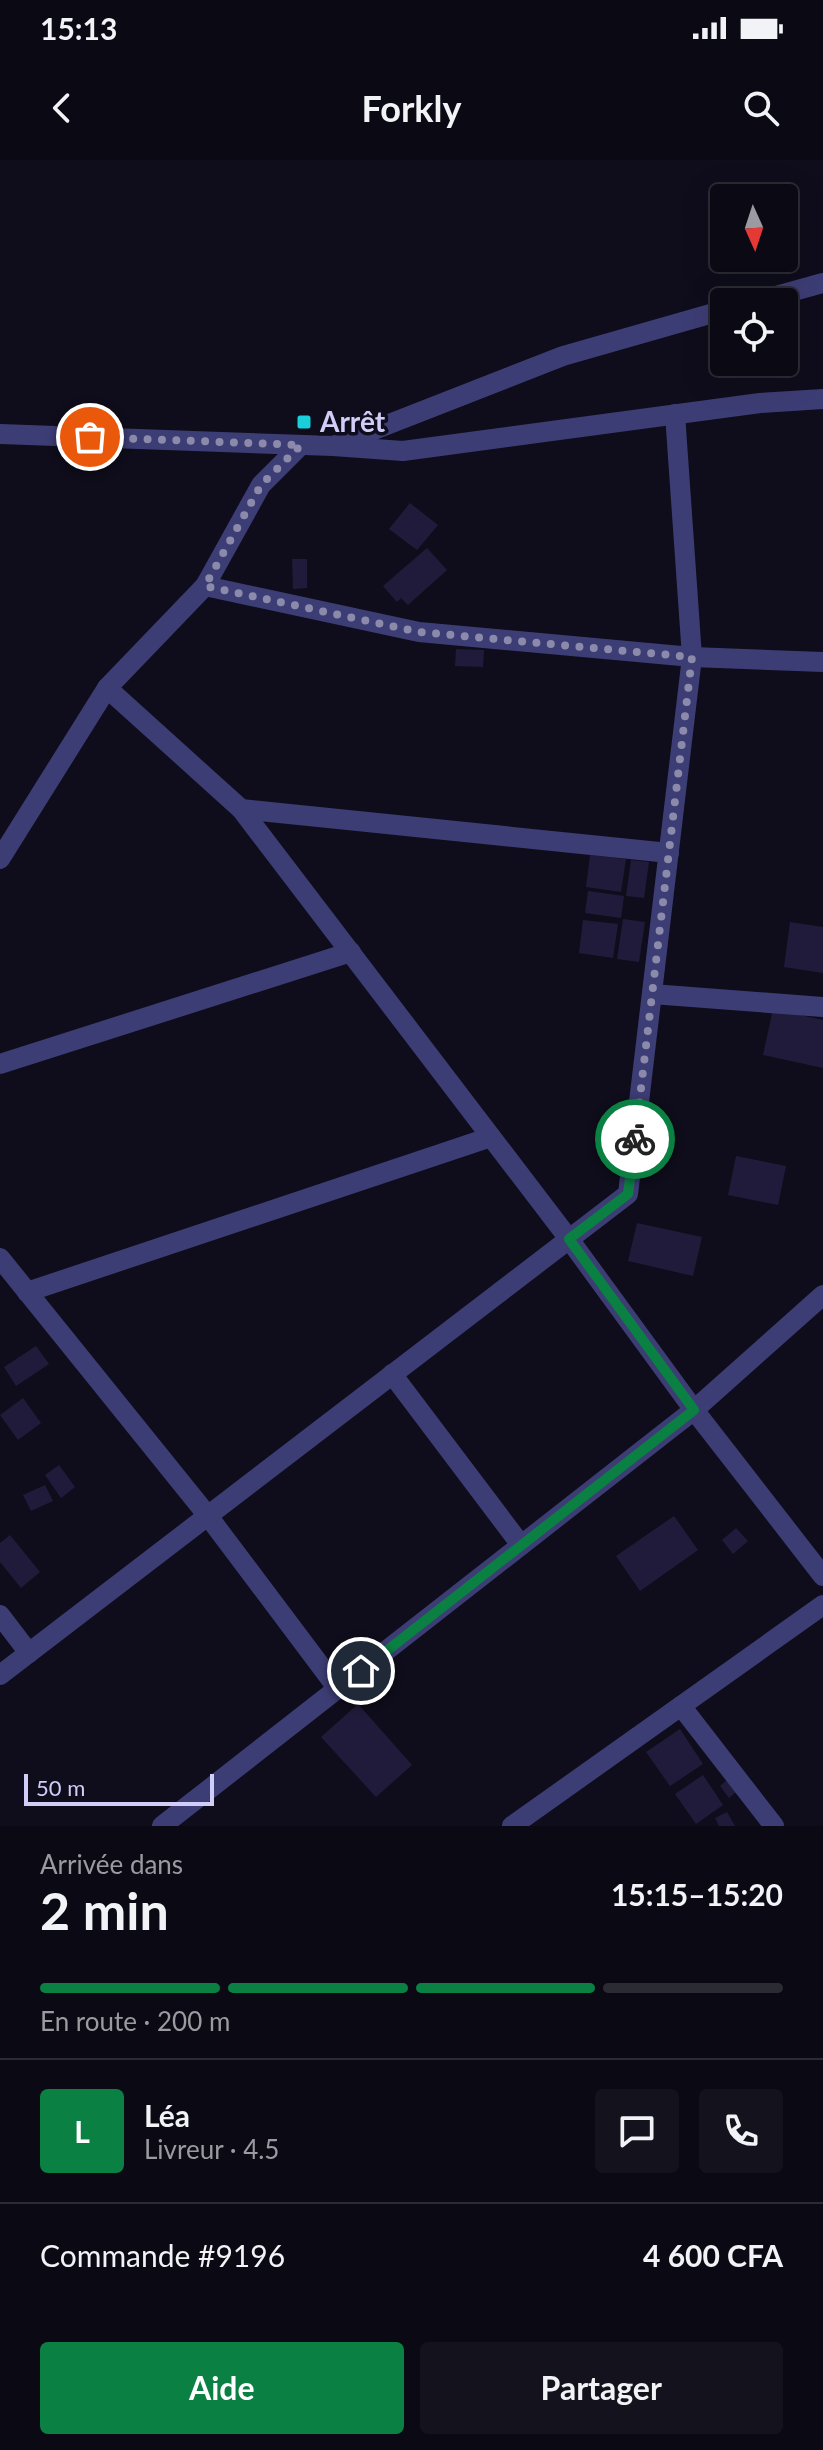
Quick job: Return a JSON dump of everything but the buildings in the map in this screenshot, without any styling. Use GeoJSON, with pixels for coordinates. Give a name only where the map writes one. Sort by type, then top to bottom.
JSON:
{"type":"FeatureCollection","features":[{"type":"Feature","properties":{"kind":"street"},"geometry":{"type":"LineString","coordinates":[[798,290],[823,283]]}},
{"type":"Feature","properties":{"kind":"street"},"geometry":{"type":"LineString","coordinates":[[333,446],[563,356],[710,314]]}},
{"type":"Feature","properties":{"kind":"street"},"geometry":{"type":"LineString","coordinates":[[0,434],[403,451],[760,403],[823,399]]}},
{"type":"Feature","properties":{"kind":"street"},"geometry":{"type":"LineString","coordinates":[[0,1675],[628,1194],[692,657],[675,414]]}},
{"type":"Feature","properties":{"kind":"street"},"geometry":{"type":"LineString","coordinates":[[0,859],[107,688],[205,586],[261,485],[301,445]]}},
{"type":"Feature","properties":{"kind":"street"},"geometry":{"type":"LineString","coordinates":[[205,586],[419,632],[692,657],[823,662]]}},
{"type":"Feature","properties":{"kind":"street"},"geometry":{"type":"LineString","coordinates":[[107,688],[241,809],[569,1239],[694,1410],[823,1576]]}},
{"type":"Feature","properties":{"kind":"street"},"geometry":{"type":"LineString","coordinates":[[241,809],[669,853]]}},
{"type":"Feature","properties":{"kind":"street"},"geometry":{"type":"LineString","coordinates":[[0,1064],[351,952]]}},
{"type":"Feature","properties":{"kind":"street"},"geometry":{"type":"LineString","coordinates":[[652,994],[823,1007]]}},
{"type":"Feature","properties":{"kind":"street"},"geometry":{"type":"LineString","coordinates":[[27,1292],[491,1137]]}},
{"type":"Feature","properties":{"kind":"street"},"geometry":{"type":"LineString","coordinates":[[0,1258],[208,1516],[338,1689]]}},
{"type":"Feature","properties":{"kind":"street"},"geometry":{"type":"LineString","coordinates":[[162,1826],[694,1410],[823,1295]]}},
{"type":"Feature","properties":{"kind":"street"},"geometry":{"type":"LineString","coordinates":[[392,1374],[521,1545]]}},
{"type":"Feature","properties":{"kind":"street"},"geometry":{"type":"LineString","coordinates":[[512,1826],[823,1605]]}},
{"type":"Feature","properties":{"kind":"street"},"geometry":{"type":"LineString","coordinates":[[0,1615],[29,1653]]}},
{"type":"Feature","properties":{"kind":"street"},"geometry":{"type":"LineString","coordinates":[[681,1706],[774,1826]]}},
{"type":"Feature","properties":{"kind":"way so far"},"geometry":{"type":"LineString","coordinates":[[90,437],[301,445],[261,485],[205,586],[419,632],[692,657],[635,1139]]}},
{"type":"Feature","properties":{"kind":"place","name":"Arrêt"},"geometry":{"type":"Point","coordinates":[304,422]}},
{"type":"Feature","properties":{"kind":"route"},"geometry":{"type":"LineString","coordinates":[[361,1671],[694,1410],[569,1239],[628,1194],[635,1139]]}}]}
